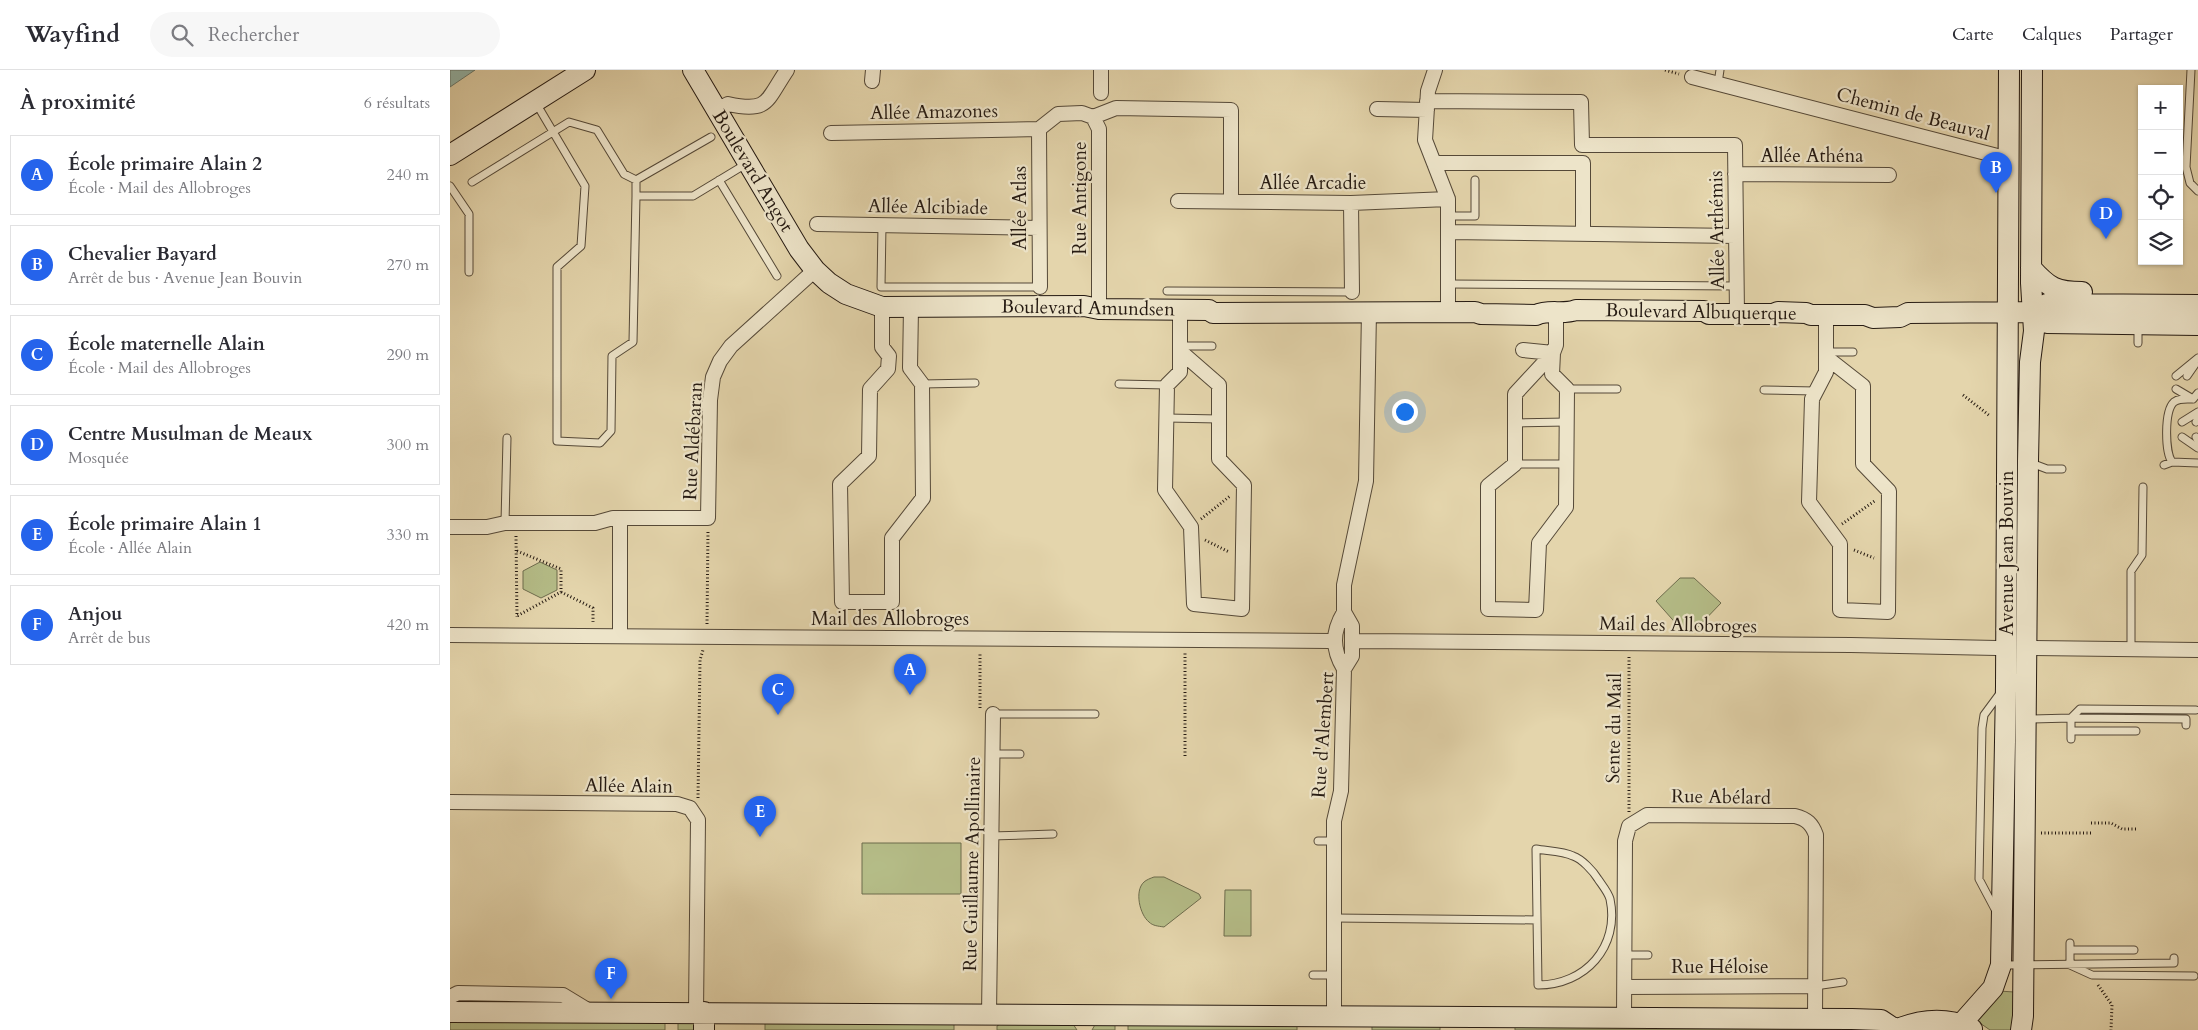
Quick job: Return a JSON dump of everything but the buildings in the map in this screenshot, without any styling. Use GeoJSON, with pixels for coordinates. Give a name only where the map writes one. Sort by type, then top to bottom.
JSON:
{"type":"FeatureCollection","features":[{"type":"Feature","properties":{"kind":"street"},"geometry":{"type":"LineString","coordinates":[[450,155],[585,70]]}},
{"type":"Feature","properties":{"kind":"street","name":"Boulevard Angot"},"geometry":{"type":"LineString","coordinates":[[693,70],[799,249],[816,270]]}},
{"type":"Feature","properties":{"kind":"street"},"geometry":{"type":"LineString","coordinates":[[717,110],[728,104],[758,108],[766,102],[787,70]]}},
{"type":"Feature","properties":{"kind":"street"},"geometry":{"type":"LineString","coordinates":[[1101,93],[1102,70]]}},
{"type":"Feature","properties":{"kind":"street"},"geometry":{"type":"LineString","coordinates":[[1435,70],[1428,90],[1425,140],[1448,199],[1448,312]]}},
{"type":"Feature","properties":{"kind":"street","name":"Avenue Jean Bouvin"},"geometry":{"type":"LineString","coordinates":[[2009,70],[2006,686],[2015,719],[2023,965],[2023,1016],[2021,1030]]}},
{"type":"Feature","properties":{"kind":"street","name":"Avenue Jean Bouvin"},"geometry":{"type":"LineString","coordinates":[[1968,1027],[1993,988],[2001,965],[2028,462],[2030,362],[2034,331],[2031,268],[2032,70]]}},
{"type":"Feature","properties":{"kind":"street","name":"Chemin de Beauval"},"geometry":{"type":"LineString","coordinates":[[1692,77],[1719,77],[2009,159]]}},
{"type":"Feature","properties":{"kind":"street","name":"Allée Arthémis"},"geometry":{"type":"LineString","coordinates":[[1427,106],[1581,102],[1582,145],[1735,146],[1737,314]]}},
{"type":"Feature","properties":{"kind":"street"},"geometry":{"type":"LineString","coordinates":[[1377,109],[1427,106]]}},
{"type":"Feature","properties":{"kind":"street"},"geometry":{"type":"LineString","coordinates":[[1093,118],[1116,108],[1231,110],[1231,202]]}},
{"type":"Feature","properties":{"kind":"street","name":"Rue Antigone"},"geometry":{"type":"LineString","coordinates":[[1039,129],[1058,114],[1082,113],[1093,118],[1099,128],[1099,309]]}},
{"type":"Feature","properties":{"kind":"street","name":"Allée Amazones"},"geometry":{"type":"LineString","coordinates":[[831,133],[1039,129]]}},
{"type":"Feature","properties":{"kind":"street","name":"Allée Atlas"},"geometry":{"type":"LineString","coordinates":[[1039,129],[1040,287]]}},
{"type":"Feature","properties":{"kind":"street"},"geometry":{"type":"LineString","coordinates":[[1434,163],[1583,163],[1583,234]]}},
{"type":"Feature","properties":{"kind":"street","name":"Allée Athéna"},"geometry":{"type":"LineString","coordinates":[[1735,174],[1889,175]]}},
{"type":"Feature","properties":{"kind":"street","name":"Allée Arcadie"},"geometry":{"type":"LineString","coordinates":[[1178,201],[1351,203],[1448,199]]}},
{"type":"Feature","properties":{"kind":"street"},"geometry":{"type":"LineString","coordinates":[[1351,203],[1352,292]]}},
{"type":"Feature","properties":{"kind":"street","name":"Allée Alcibiade"},"geometry":{"type":"LineString","coordinates":[[817,224],[1039,228]]}},
{"type":"Feature","properties":{"kind":"street"},"geometry":{"type":"LineString","coordinates":[[1448,232],[1736,236]]}},
{"type":"Feature","properties":{"kind":"street"},"geometry":{"type":"LineString","coordinates":[[2031,268],[2045,284],[2061,292],[2198,296]]}},
{"type":"Feature","properties":{"kind":"street","name":"Boulevard Amundsen"},"geometry":{"type":"LineString","coordinates":[[816,270],[846,294],[882,307],[911,308],[954,305],[1084,306],[1099,309],[1209,310],[1213,313],[1269,314],[1334,314],[1339,311],[1369,311]]}},
{"type":"Feature","properties":{"kind":"street","name":"Rue Aldébaran"},"geometry":{"type":"LineString","coordinates":[[450,527],[486,527],[511,523],[595,524],[620,518],[708,518],[710,400],[713,377],[720,361],[731,346],[816,270]]}},
{"type":"Feature","properties":{"kind":"street"},"geometry":{"type":"LineString","coordinates":[[2198,305],[2047,304],[2033,312],[2047,323],[2138,334],[2198,325]]}},
{"type":"Feature","properties":{"kind":"street"},"geometry":{"type":"LineString","coordinates":[[882,307],[879,347],[889,356],[888,368],[870,389],[872,456],[840,484],[842,602],[892,602],[892,538],[923,498],[919,416],[922,384],[910,368],[911,308]]}},
{"type":"Feature","properties":{"kind":"street"},"geometry":{"type":"LineString","coordinates":[[1180,310],[1180,349],[1180,372],[1167,385],[1166,490],[1191,530],[1194,604],[1242,609],[1244,486],[1216,459],[1219,385],[1180,349]]}},
{"type":"Feature","properties":{"kind":"street","name":"Boulevard Albuquerque"},"geometry":{"type":"LineString","coordinates":[[1369,311],[1536,316],[1543,312],[1694,311],[1773,314],[1778,312],[1864,315],[1873,318],[1900,317],[1908,313],[2033,312]]}},
{"type":"Feature","properties":{"kind":"street","name":"Rue d'Alembert"},"geometry":{"type":"LineString","coordinates":[[1334,1024],[1334,821],[1341,791],[1344,669],[1352,656],[1352,626],[1344,612],[1344,585],[1366,481],[1369,311]]}},
{"type":"Feature","properties":{"kind":"street"},"geometry":{"type":"LineString","coordinates":[[1553,353],[1515,394],[1515,464],[1488,486],[1488,609],[1536,610],[1538,543],[1566,507],[1567,389],[1552,374],[1553,353],[1556,345],[1556,312]]}},
{"type":"Feature","properties":{"kind":"street"},"geometry":{"type":"LineString","coordinates":[[1826,315],[1826,354],[1826,372],[1812,399],[1815,424],[1814,463],[1809,502],[1840,544],[1840,610],[1888,612],[1889,491],[1860,464],[1863,386],[1826,354]]}},
{"type":"Feature","properties":{"kind":"street"},"geometry":{"type":"LineString","coordinates":[[1523,350],[1553,353]]}},
{"type":"Feature","properties":{"kind":"street"},"geometry":{"type":"LineString","coordinates":[[620,518],[620,636]]}},
{"type":"Feature","properties":{"kind":"street","name":"Mail des Allobroges"},"geometry":{"type":"LineString","coordinates":[[450,634],[1330,641]]}},
{"type":"Feature","properties":{"kind":"street","name":"Mail des Allobroges"},"geometry":{"type":"LineString","coordinates":[[1358,642],[1629,643],[1997,648]]}},
{"type":"Feature","properties":{"kind":"street"},"geometry":{"type":"LineString","coordinates":[[2034,648],[2198,650]]}},
{"type":"Feature","properties":{"kind":"street","name":"Rue Guillaume Apollinaire"},"geometry":{"type":"LineString","coordinates":[[986,714],[992,754],[989,1022]]}},
{"type":"Feature","properties":{"kind":"street","name":"Allée Alain"},"geometry":{"type":"LineString","coordinates":[[450,802],[677,804],[690,808],[698,820],[701,1018]]}},
{"type":"Feature","properties":{"kind":"street","name":"Rue Abélard"},"geometry":{"type":"LineString","coordinates":[[1624,1018],[1625,841],[1629,826],[1637,819],[1647,815],[1795,816],[1808,821],[1816,835],[1815,1019]]}},
{"type":"Feature","properties":{"kind":"street","name":"Rue Héloise"},"geometry":{"type":"LineString","coordinates":[[1625,986],[1815,986]]}},
{"type":"Feature","properties":{"kind":"street"},"geometry":{"type":"LineString","coordinates":[[450,997],[458,993],[563,995],[591,1012]]}},
{"type":"Feature","properties":{"kind":"street"},"geometry":{"type":"LineString","coordinates":[[450,1012],[591,1012],[731,1021],[1476,1024],[1624,1018],[1815,1019],[1881,1020],[1896,1030],[1917,1022],[1940,1019],[1968,1027]]}},
{"type":"Feature","properties":{"kind":"lane"},"geometry":{"type":"LineString","coordinates":[[2191,70],[2186,167],[2190,183],[2198,191]]}},
{"type":"Feature","properties":{"kind":"lane"},"geometry":{"type":"LineString","coordinates":[[535,101],[585,186],[581,246],[558,267],[557,441],[600,443],[611,431],[612,356],[633,342],[636,180]]}},
{"type":"Feature","properties":{"kind":"lane"},"geometry":{"type":"LineString","coordinates":[[472,182],[570,122],[598,130],[624,174],[636,180]]}},
{"type":"Feature","properties":{"kind":"lane"},"geometry":{"type":"LineString","coordinates":[[636,180],[711,137]]}},
{"type":"Feature","properties":{"kind":"lane"},"geometry":{"type":"LineString","coordinates":[[636,196],[693,196],[748,162]]}},
{"type":"Feature","properties":{"kind":"lane"},"geometry":{"type":"LineString","coordinates":[[719,180],[777,276]]}},
{"type":"Feature","properties":{"kind":"lane"},"geometry":{"type":"LineString","coordinates":[[1448,216],[1475,216],[1475,180]]}},
{"type":"Feature","properties":{"kind":"lane"},"geometry":{"type":"LineString","coordinates":[[450,186],[469,214],[469,272]]}},
{"type":"Feature","properties":{"kind":"lane"},"geometry":{"type":"LineString","coordinates":[[882,225],[881,287],[1040,287]]}},
{"type":"Feature","properties":{"kind":"lane"},"geometry":{"type":"LineString","coordinates":[[1449,284],[1736,286]]}},
{"type":"Feature","properties":{"kind":"lane"},"geometry":{"type":"LineString","coordinates":[[1167,291],[1352,292]]}},
{"type":"Feature","properties":{"kind":"lane"},"geometry":{"type":"LineString","coordinates":[[1180,349],[1212,346]]}},
{"type":"Feature","properties":{"kind":"lane"},"geometry":{"type":"LineString","coordinates":[[1826,354],[1853,352]]}},
{"type":"Feature","properties":{"kind":"lane"},"geometry":{"type":"LineString","coordinates":[[2176,376],[2198,359]]}},
{"type":"Feature","properties":{"kind":"lane"},"geometry":{"type":"LineString","coordinates":[[2187,376],[2198,359]]}},
{"type":"Feature","properties":{"kind":"lane"},"geometry":{"type":"LineString","coordinates":[[922,384],[974,383]]}},
{"type":"Feature","properties":{"kind":"lane"},"geometry":{"type":"LineString","coordinates":[[1119,384],[1167,385]]}},
{"type":"Feature","properties":{"kind":"lane"},"geometry":{"type":"LineString","coordinates":[[1567,389],[1617,389]]}},
{"type":"Feature","properties":{"kind":"lane"},"geometry":{"type":"LineString","coordinates":[[2176,389],[2196,396]]}},
{"type":"Feature","properties":{"kind":"lane"},"geometry":{"type":"LineString","coordinates":[[2187,389],[2196,396]]}},
{"type":"Feature","properties":{"kind":"lane"},"geometry":{"type":"LineString","coordinates":[[1764,390],[1815,391]]}},
{"type":"Feature","properties":{"kind":"lane"},"geometry":{"type":"LineString","coordinates":[[2196,396],[2179,399],[2168,411],[2167,456],[2168,464],[2198,463]]}},
{"type":"Feature","properties":{"kind":"lane"},"geometry":{"type":"LineString","coordinates":[[2182,422],[2198,412]]}},
{"type":"Feature","properties":{"kind":"lane"},"geometry":{"type":"LineString","coordinates":[[1167,418],[1219,419]]}},
{"type":"Feature","properties":{"kind":"lane"},"geometry":{"type":"LineString","coordinates":[[1515,423],[1567,422]]}},
{"type":"Feature","properties":{"kind":"lane"},"geometry":{"type":"LineString","coordinates":[[2182,437],[2198,448]]}},
{"type":"Feature","properties":{"kind":"lane"},"geometry":{"type":"LineString","coordinates":[[507,438],[511,523]]}},
{"type":"Feature","properties":{"kind":"lane"},"geometry":{"type":"LineString","coordinates":[[2028,462],[2042,468],[2062,469]]}},
{"type":"Feature","properties":{"kind":"lane"},"geometry":{"type":"LineString","coordinates":[[1515,464],[1566,464]]}},
{"type":"Feature","properties":{"kind":"lane"},"geometry":{"type":"LineString","coordinates":[[2131,649],[2131,571],[2142,555],[2143,486]]}},
{"type":"Feature","properties":{"kind":"lane"},"geometry":{"type":"LineString","coordinates":[[2003,924],[1982,888],[1979,879],[1982,728],[1984,715],[2006,686]]}},
{"type":"Feature","properties":{"kind":"lane"},"geometry":{"type":"LineString","coordinates":[[2071,739],[2071,718],[2080,708],[2196,710]]}},
{"type":"Feature","properties":{"kind":"lane"},"geometry":{"type":"LineString","coordinates":[[986,714],[1094,714]]}},
{"type":"Feature","properties":{"kind":"lane"},"geometry":{"type":"LineString","coordinates":[[2015,719],[2186,719],[2186,725]]}},
{"type":"Feature","properties":{"kind":"lane"},"geometry":{"type":"LineString","coordinates":[[2071,731],[2136,731]]}},
{"type":"Feature","properties":{"kind":"lane"},"geometry":{"type":"LineString","coordinates":[[992,754],[1020,754]]}},
{"type":"Feature","properties":{"kind":"lane"},"geometry":{"type":"LineString","coordinates":[[990,836],[1053,834]]}},
{"type":"Feature","properties":{"kind":"lane"},"geometry":{"type":"LineString","coordinates":[[1318,840],[1334,841]]}},
{"type":"Feature","properties":{"kind":"lane"},"geometry":{"type":"LineString","coordinates":[[1536,849],[1574,856],[1594,872],[1610,898],[1610,923],[1604,948],[1590,968],[1570,980],[1553,985],[1538,985],[1537,920],[1536,849]]}},
{"type":"Feature","properties":{"kind":"lane"},"geometry":{"type":"LineString","coordinates":[[1334,918],[1537,920]]}},
{"type":"Feature","properties":{"kind":"lane"},"geometry":{"type":"LineString","coordinates":[[2070,965],[2070,947],[2134,950]]}},
{"type":"Feature","properties":{"kind":"lane"},"geometry":{"type":"LineString","coordinates":[[1625,955],[1648,955]]}},
{"type":"Feature","properties":{"kind":"lane"},"geometry":{"type":"LineString","coordinates":[[2001,965],[2174,963],[2174,958]]}},
{"type":"Feature","properties":{"kind":"lane"},"geometry":{"type":"LineString","coordinates":[[2070,965],[2092,975],[2194,976]]}},
{"type":"Feature","properties":{"kind":"lane"},"geometry":{"type":"LineString","coordinates":[[1313,975],[1334,975]]}},
{"type":"Feature","properties":{"kind":"lane"},"geometry":{"type":"LineString","coordinates":[[1815,986],[1843,982]]}},
{"type":"Feature","properties":{"kind":"path"},"geometry":{"type":"LineString","coordinates":[[1963,396],[1994,420]]}},
{"type":"Feature","properties":{"kind":"path"},"geometry":{"type":"LineString","coordinates":[[1243,558],[1191,530],[1244,486]]}},
{"type":"Feature","properties":{"kind":"path"},"geometry":{"type":"LineString","coordinates":[[1831,532],[1889,491]]}},
{"type":"Feature","properties":{"kind":"path"},"geometry":{"type":"LineString","coordinates":[[698,798],[700,660],[707,637],[708,518]]}},
{"type":"Feature","properties":{"kind":"path"},"geometry":{"type":"LineString","coordinates":[[511,523],[517,551],[517,635]]}},
{"type":"Feature","properties":{"kind":"path"},"geometry":{"type":"LineString","coordinates":[[1840,544],[1888,565]]}},
{"type":"Feature","properties":{"kind":"path"},"geometry":{"type":"LineString","coordinates":[[517,551],[561,569],[561,592]]}},
{"type":"Feature","properties":{"kind":"path"},"geometry":{"type":"LineString","coordinates":[[517,616],[561,592]]}},
{"type":"Feature","properties":{"kind":"path"},"geometry":{"type":"LineString","coordinates":[[561,592],[593,608],[593,635]]}},
{"type":"Feature","properties":{"kind":"path"},"geometry":{"type":"LineString","coordinates":[[980,639],[986,714]]}},
{"type":"Feature","properties":{"kind":"path"},"geometry":{"type":"LineString","coordinates":[[1185,640],[1185,756]]}},
{"type":"Feature","properties":{"kind":"path","name":"Sente du Mail"},"geometry":{"type":"LineString","coordinates":[[1629,643],[1627,810],[1630,813]]}},
{"type":"Feature","properties":{"kind":"path"},"geometry":{"type":"LineString","coordinates":[[2091,823],[2111,823],[2122,829],[2136,829]]}},
{"type":"Feature","properties":{"kind":"path"},"geometry":{"type":"LineString","coordinates":[[2038,833],[2091,833]]}},
{"type":"Feature","properties":{"kind":"green space"},"geometry":{"type":"Polygon","coordinates":[[[540,562],[557,570],[557,590],[541,598],[523,589],[523,571],[540,562]]]}},
{"type":"Feature","properties":{"kind":"green space"},"geometry":{"type":"Polygon","coordinates":[[[1680,578],[1694,578],[1721,603],[1697,628],[1680,628],[1656,601],[1680,578]]]}},
{"type":"Feature","properties":{"kind":"green space"},"geometry":{"type":"Polygon","coordinates":[[[862,843],[961,843],[961,894],[862,894],[862,843]]]}},
{"type":"Feature","properties":{"kind":"green space"},"geometry":{"type":"Polygon","coordinates":[[[1154,877],[1164,877],[1199,894],[1201,898],[1164,927],[1156,926],[1146,919],[1139,903],[1141,886],[1144,882],[1154,877]]]}},
{"type":"Feature","properties":{"kind":"green space"},"geometry":{"type":"Polygon","coordinates":[[[1225,890],[1251,890],[1251,936],[1224,936],[1225,890]]]}},
{"type":"Feature","properties":{"kind":"green space"},"geometry":{"type":"Polygon","coordinates":[[[1999,991],[2014,992],[2014,1030],[1990,1030],[1977,1021],[1999,991]]]}},
{"type":"Feature","properties":{"kind":"green space"},"geometry":{"type":"Polygon","coordinates":[[[461,999],[558,1000],[573,1007],[451,1006],[461,999]]]}},
{"type":"Feature","properties":{"kind":"green space"},"geometry":{"type":"Polygon","coordinates":[[[450,1018],[665,1019],[665,1030],[450,1030],[450,1018]]]}},
{"type":"Feature","properties":{"kind":"green space"},"geometry":{"type":"Polygon","coordinates":[[[765,1019],[954,1021],[954,1030],[765,1030],[765,1019]]]}},
{"type":"Feature","properties":{"kind":"green space"},"geometry":{"type":"Polygon","coordinates":[[[678,1021],[692,1021],[696,1025],[696,1030],[678,1030],[678,1021]]]}},
{"type":"Feature","properties":{"kind":"green space"},"geometry":{"type":"Polygon","coordinates":[[[1071,1021],[1077,1030],[997,1030],[997,1026],[1003,1022],[1071,1021]]]}},
{"type":"Feature","properties":{"kind":"green space"},"geometry":{"type":"Polygon","coordinates":[[[1128,1022],[1297,1025],[1297,1030],[1128,1030],[1128,1022]]]}},
{"type":"Feature","properties":{"kind":"green space"},"geometry":{"type":"Polygon","coordinates":[[[1096,1023],[1115,1023],[1115,1030],[1092,1030],[1096,1023]]]}},
{"type":"Feature","properties":{"kind":"green space"},"geometry":{"type":"Polygon","coordinates":[[[1372,1026],[1440,1026],[1440,1030],[1372,1030],[1372,1026]]]}},
{"type":"Feature","properties":{"kind":"green space"},"geometry":{"type":"Polygon","coordinates":[[[1842,1026],[1840,1030],[1515,1030],[1515,1027],[1842,1026]]]}},
{"type":"Feature","properties":{"kind":"water"},"geometry":{"type":"Polygon","coordinates":[[[450,70],[475,70],[450,87],[450,70]]]}},
{"type":"Feature","properties":{"kind":"place","name":"Chevalier Bayard"},"geometry":{"type":"Point","coordinates":[1996,193]}},
{"type":"Feature","properties":{"kind":"place","name":"Centre Musulman de Meaux"},"geometry":{"type":"Point","coordinates":[2106,239]}},
{"type":"Feature","properties":{"kind":"place","name":"École primaire Alain 2"},"geometry":{"type":"Point","coordinates":[910,695]}},
{"type":"Feature","properties":{"kind":"place","name":"École maternelle Alain"},"geometry":{"type":"Point","coordinates":[778,715]}},
{"type":"Feature","properties":{"kind":"place","name":"École primaire Alain 1"},"geometry":{"type":"Point","coordinates":[760,837]}},
{"type":"Feature","properties":{"kind":"place","name":"Anjou"},"geometry":{"type":"Point","coordinates":[611,999]}}]}
